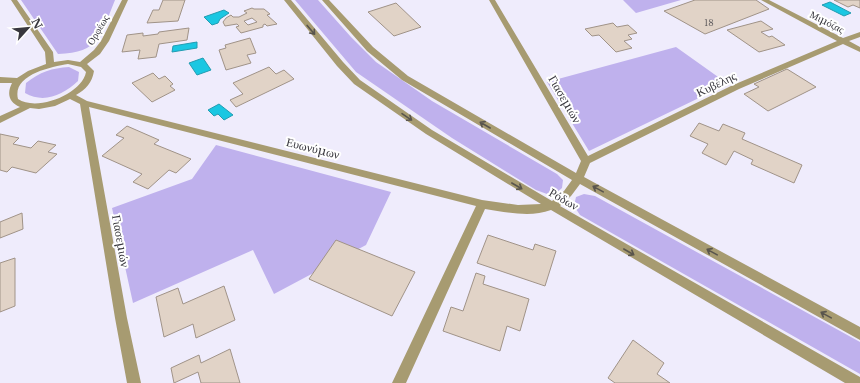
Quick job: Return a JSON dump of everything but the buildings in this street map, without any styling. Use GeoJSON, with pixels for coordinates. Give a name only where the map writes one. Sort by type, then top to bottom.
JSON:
{"type":"FeatureCollection","features":[{"type":"Feature","properties":{"kind":"street"},"geometry":{"type":"LineString","coordinates":[[14,0],[49,52],[50,64]]}},
{"type":"Feature","properties":{"kind":"street","name":"Ορφέως"},"geometry":{"type":"LineString","coordinates":[[82,64],[97,52],[105,40],[125,0]]}},
{"type":"Feature","properties":{"kind":"street","name":"Ρόδων"},"geometry":{"type":"LineString","coordinates":[[287,0],[340,64],[357,82],[429,132],[485,167],[858,383]]}},
{"type":"Feature","properties":{"kind":"street","name":"Ρόδων"},"geometry":{"type":"LineString","coordinates":[[325,0],[370,49],[405,78],[579,179],[860,334]]}},
{"type":"Feature","properties":{"kind":"street","name":"Γιασεμιών"},"geometry":{"type":"LineString","coordinates":[[492,0],[586,161]]}},
{"type":"Feature","properties":{"kind":"street","name":"Μιμόζας"},"geometry":{"type":"LineString","coordinates":[[764,0],[860,50]]}},
{"type":"Feature","properties":{"kind":"street","name":"Κυβέλης"},"geometry":{"type":"LineString","coordinates":[[586,161],[736,87],[860,34]]}},
{"type":"Feature","properties":{"kind":"street"},"geometry":{"type":"LineString","coordinates":[[68,62],[82,64],[90,72],[89,78],[80,90],[71,96],[52,104],[28,106],[19,104],[14,100],[12,94],[14,88],[19,81],[33,71],[50,64],[68,62]]}},
{"type":"Feature","properties":{"kind":"street"},"geometry":{"type":"LineString","coordinates":[[0,80],[19,81]]}},
{"type":"Feature","properties":{"kind":"street","name":"Ευωνύμων"},"geometry":{"type":"LineString","coordinates":[[71,96],[84,103],[482,204],[523,211],[552,206]]}},
{"type":"Feature","properties":{"kind":"street","name":"Γιασεμιών"},"geometry":{"type":"LineString","coordinates":[[84,103],[121,318],[134,383]]}},
{"type":"Feature","properties":{"kind":"street"},"geometry":{"type":"LineString","coordinates":[[0,120],[28,106]]}},
{"type":"Feature","properties":{"kind":"street"},"geometry":{"type":"LineString","coordinates":[[552,206],[568,195],[579,179],[586,161]]}},
{"type":"Feature","properties":{"kind":"street"},"geometry":{"type":"LineString","coordinates":[[399,383],[482,204]]}},
{"type":"Feature","properties":{"kind":"shaded area"},"geometry":{"type":"Polygon","coordinates":[[[21,0],[115,0],[102,32],[91,45],[83,50],[72,53],[58,54],[21,0]]]}},
{"type":"Feature","properties":{"kind":"shaded area"},"geometry":{"type":"Polygon","coordinates":[[[295,0],[318,0],[376,62],[432,101],[557,174],[563,180],[562,188],[555,194],[547,194],[536,190],[452,138],[356,72],[295,0]]]}},
{"type":"Feature","properties":{"kind":"shaded area"},"geometry":{"type":"Polygon","coordinates":[[[623,0],[681,0],[636,13],[623,0]]]}},
{"type":"Feature","properties":{"kind":"shaded area"},"geometry":{"type":"Polygon","coordinates":[[[676,47],[728,84],[589,151],[547,82],[676,47]]]}},
{"type":"Feature","properties":{"kind":"shaded area"},"geometry":{"type":"Polygon","coordinates":[[[69,67],[79,72],[78,81],[60,94],[46,98],[39,98],[25,93],[26,83],[41,73],[57,68],[69,67]]]}},
{"type":"Feature","properties":{"kind":"shaded area"},"geometry":{"type":"Polygon","coordinates":[[[216,145],[391,192],[366,245],[274,294],[253,250],[133,303],[112,208],[192,179],[216,145]]]}},
{"type":"Feature","properties":{"kind":"shaded area"},"geometry":{"type":"Polygon","coordinates":[[[584,194],[595,196],[860,342],[860,374],[580,215],[574,206],[576,197],[584,194]]]}},
{"type":"Feature","properties":{"kind":"water"},"geometry":{"type":"Polygon","coordinates":[[[830,2],[851,13],[844,16],[822,5],[830,2]]]}},
{"type":"Feature","properties":{"kind":"water"},"geometry":{"type":"Polygon","coordinates":[[[224,10],[229,13],[220,19],[218,23],[212,25],[204,17],[224,10]]]}},
{"type":"Feature","properties":{"kind":"water"},"geometry":{"type":"Polygon","coordinates":[[[197,42],[197,48],[172,52],[173,46],[197,42]]]}},
{"type":"Feature","properties":{"kind":"water"},"geometry":{"type":"Polygon","coordinates":[[[203,58],[211,70],[197,75],[189,63],[203,58]]]}},
{"type":"Feature","properties":{"kind":"water"},"geometry":{"type":"Polygon","coordinates":[[[219,104],[233,115],[224,120],[218,114],[214,116],[208,110],[219,104]]]}}]}
